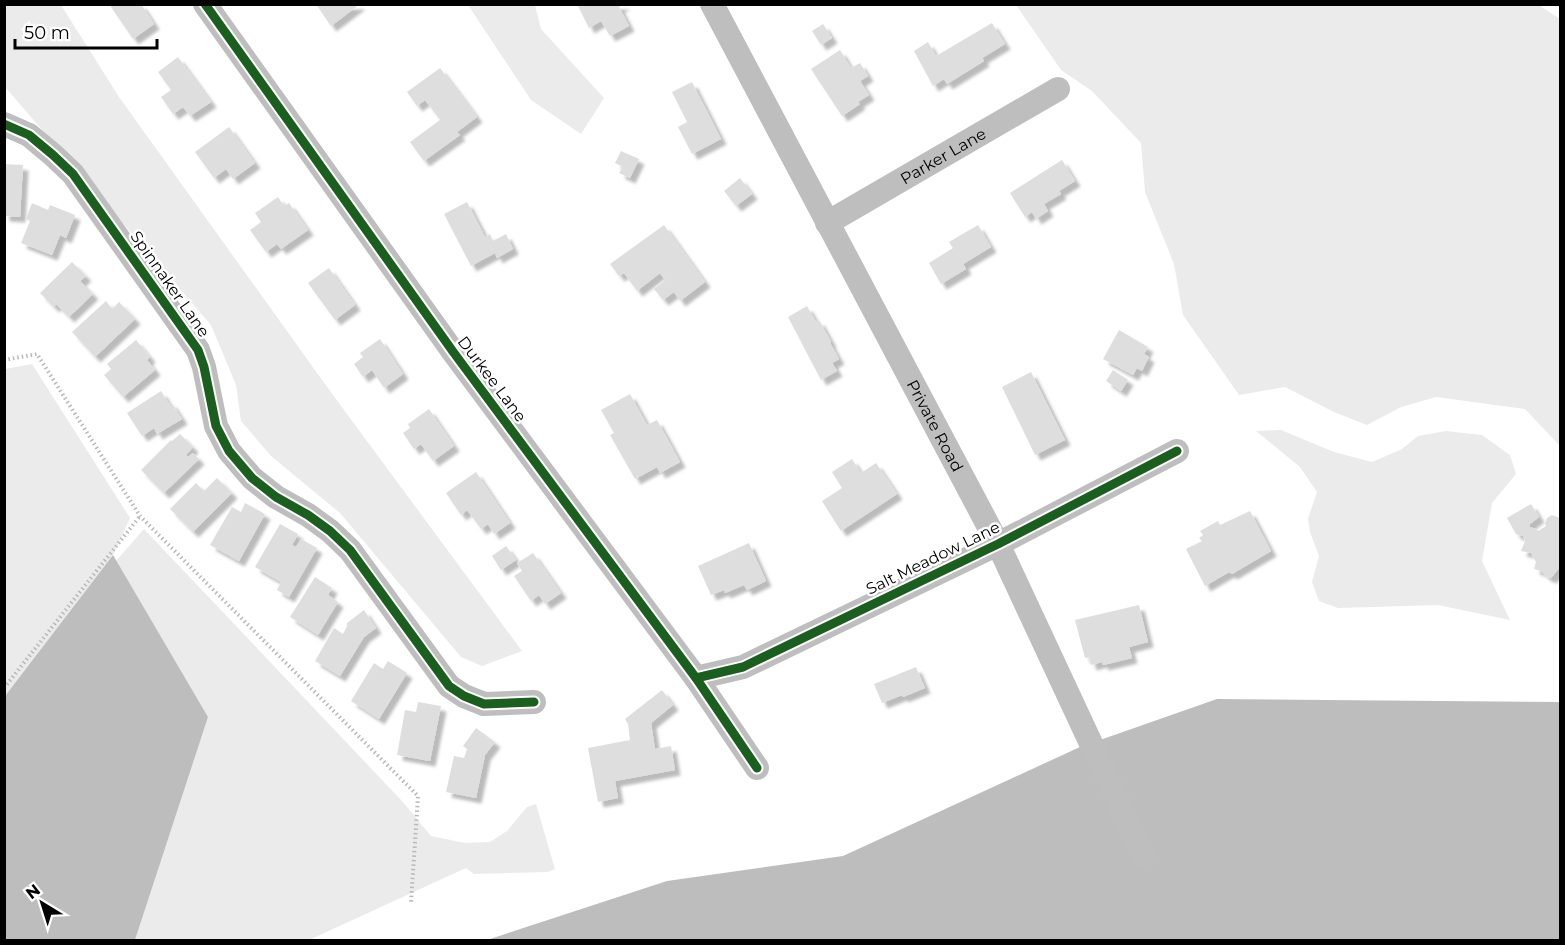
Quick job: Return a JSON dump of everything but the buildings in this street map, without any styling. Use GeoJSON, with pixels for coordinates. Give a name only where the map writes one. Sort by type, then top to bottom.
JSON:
{"type":"FeatureCollection","features":[{"type":"Feature","properties":{"kind":"street","name":"Durkee Lane"},"geometry":{"type":"LineString","coordinates":[[205,4],[454,353],[696,678],[757,768]]}},
{"type":"Feature","properties":{"kind":"street","name":"Private Road"},"geometry":{"type":"LineString","coordinates":[[712,4],[998,544],[1143,855]]}},
{"type":"Feature","properties":{"kind":"street","name":"Parker Lane"},"geometry":{"type":"LineString","coordinates":[[827,223],[1058,89]]}},
{"type":"Feature","properties":{"kind":"street","name":"Spinnaker Lane"},"geometry":{"type":"LineString","coordinates":[[4,124],[29,135],[73,174],[192,340],[204,367],[216,426],[229,452],[252,478],[276,497],[308,515],[330,531],[350,550],[449,686],[464,696],[484,704],[534,702]]}},
{"type":"Feature","properties":{"kind":"street","name":"Salt Meadow Lane"},"geometry":{"type":"LineString","coordinates":[[696,678],[742,667],[998,544],[1177,451]]}},
{"type":"Feature","properties":{"kind":"path"},"geometry":{"type":"LineString","coordinates":[[4,360],[38,354],[140,516],[418,796],[411,903]]}},
{"type":"Feature","properties":{"kind":"path"},"geometry":{"type":"LineString","coordinates":[[4,688],[140,516]]}},
{"type":"Feature","properties":{"kind":"shaded area"},"geometry":{"type":"Polygon","coordinates":[[[1537,4],[1560,19],[1560,446],[1525,409],[1436,397],[1401,407],[1367,425],[1334,412],[1285,387],[1239,395],[1183,315],[1174,264],[1145,192],[1141,143],[1092,91],[1061,70],[1016,5],[1537,4]]]}},
{"type":"Feature","properties":{"kind":"shaded area"},"geometry":{"type":"Polygon","coordinates":[[[4,5],[61,5],[119,97],[330,391],[522,651],[482,666],[461,657],[340,513],[271,456],[241,421],[236,385],[211,325],[5,87],[4,5]]]}},
{"type":"Feature","properties":{"kind":"shaded area"},"geometry":{"type":"Polygon","coordinates":[[[468,5],[535,5],[541,29],[604,98],[581,134],[531,100],[468,5]]]}},
{"type":"Feature","properties":{"kind":"shaded area"},"geometry":{"type":"Polygon","coordinates":[[[32,364],[130,518],[113,555],[5,696],[5,369],[32,364]]]}},
{"type":"Feature","properties":{"kind":"shaded area"},"geometry":{"type":"Polygon","coordinates":[[[1281,430],[1334,452],[1372,462],[1402,449],[1418,436],[1446,431],[1482,435],[1510,455],[1516,474],[1492,503],[1482,561],[1510,620],[1438,605],[1338,608],[1319,601],[1312,582],[1319,556],[1308,519],[1317,492],[1300,467],[1256,431],[1281,430]]]}},
{"type":"Feature","properties":{"kind":"shaded area"},"geometry":{"type":"Polygon","coordinates":[[[144,529],[402,801],[431,836],[465,843],[490,842],[507,831],[527,807],[536,804],[555,869],[548,872],[474,874],[466,868],[309,940],[135,940],[208,717],[116,561],[144,529]]]}},
{"type":"Feature","properties":{"kind":"shaded area"},"geometry":{"type":"Polygon","coordinates":[[[113,555],[208,717],[135,940],[5,940],[5,696],[113,555]]]}},
{"type":"Feature","properties":{"kind":"shaded area"},"geometry":{"type":"Polygon","coordinates":[[[1217,699],[1560,702],[1560,940],[487,940],[667,881],[843,856],[1080,747],[1217,699]]]}},
{"type":"Feature","properties":{"kind":"cycle path"},"geometry":{"type":"LineString","coordinates":[[205,4],[454,353],[696,678],[757,768]]}},
{"type":"Feature","properties":{"kind":"cycle path"},"geometry":{"type":"LineString","coordinates":[[4,124],[29,135],[73,174],[198,350],[204,367],[216,426],[229,451],[252,478],[276,497],[308,515],[330,531],[350,550],[449,686],[464,696],[484,704],[534,702]]}},
{"type":"Feature","properties":{"kind":"cycle path"},"geometry":{"type":"LineString","coordinates":[[696,678],[743,667],[998,544],[1177,451]]}}]}
